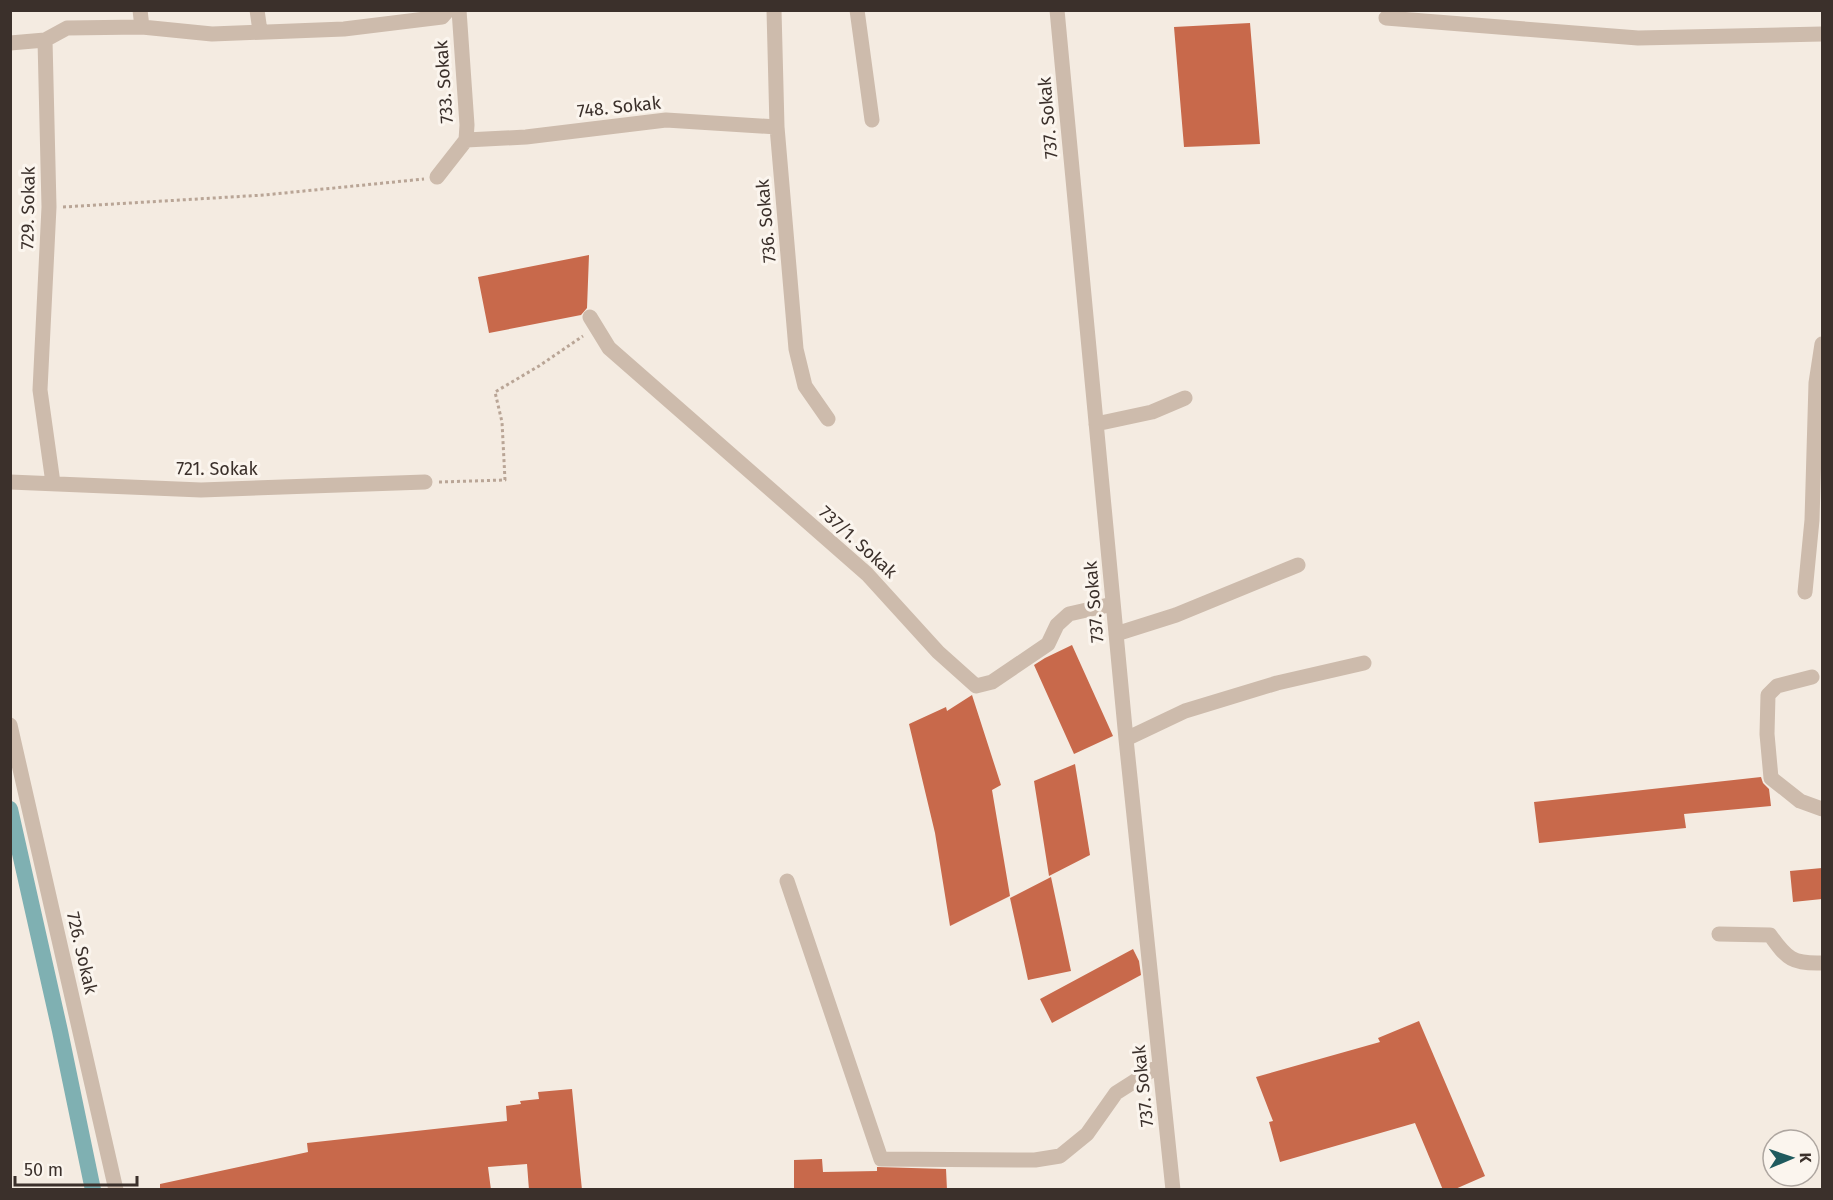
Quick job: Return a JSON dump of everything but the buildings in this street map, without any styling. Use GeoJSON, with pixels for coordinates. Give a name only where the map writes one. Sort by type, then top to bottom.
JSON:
{"type":"FeatureCollection","features":[{"type":"Feature","properties":{"kind":"street"},"geometry":{"type":"LineString","coordinates":[[140,10],[141,27]]}},
{"type":"Feature","properties":{"kind":"street"},"geometry":{"type":"LineString","coordinates":[[257,10],[260,32]]}},
{"type":"Feature","properties":{"kind":"street"},"geometry":{"type":"LineString","coordinates":[[10,43],[45,40],[67,28],[141,27],[212,34],[260,32],[344,28],[442,17],[448,10]]}},
{"type":"Feature","properties":{"kind":"street","name":"733. Sokak"},"geometry":{"type":"LineString","coordinates":[[437,177],[466,140],[467,125],[459,10]]}},
{"type":"Feature","properties":{"kind":"street","name":"736. Sokak"},"geometry":{"type":"LineString","coordinates":[[774,10],[777,127],[796,349],[805,386],[828,419]]}},
{"type":"Feature","properties":{"kind":"street"},"geometry":{"type":"LineString","coordinates":[[857,10],[872,120]]}},
{"type":"Feature","properties":{"kind":"street","name":"737. Sokak"},"geometry":{"type":"LineString","coordinates":[[1057,10],[1126,739],[1173,1190]]}},
{"type":"Feature","properties":{"kind":"street"},"geometry":{"type":"LineString","coordinates":[[1386,18],[1638,38],[1822,34]]}},
{"type":"Feature","properties":{"kind":"street","name":"729. Sokak"},"geometry":{"type":"LineString","coordinates":[[45,40],[49,207],[40,390],[53,483]]}},
{"type":"Feature","properties":{"kind":"street","name":"748. Sokak"},"geometry":{"type":"LineString","coordinates":[[466,140],[526,137],[666,120],[777,127]]}},
{"type":"Feature","properties":{"kind":"street","name":"737/1. Sokak"},"geometry":{"type":"LineString","coordinates":[[593,322],[609,348],[867,573],[938,652],[976,686],[993,682],[1048,645],[1057,625],[1069,615],[1113,604]]}},
{"type":"Feature","properties":{"kind":"street"},"geometry":{"type":"LineString","coordinates":[[1805,592],[1812,520],[1816,383],[1822,344]]}},
{"type":"Feature","properties":{"kind":"street"},"geometry":{"type":"LineString","coordinates":[[1096,424],[1152,412],[1185,398]]}},
{"type":"Feature","properties":{"kind":"street","name":"721. Sokak"},"geometry":{"type":"LineString","coordinates":[[10,482],[201,490],[425,482]]}},
{"type":"Feature","properties":{"kind":"street"},"geometry":{"type":"LineString","coordinates":[[1116,634],[1176,615],[1298,566]]}},
{"type":"Feature","properties":{"kind":"street"},"geometry":{"type":"LineString","coordinates":[[1126,739],[1185,711],[1277,683],[1364,663]]}},
{"type":"Feature","properties":{"kind":"street"},"geometry":{"type":"LineString","coordinates":[[1812,677],[1777,686],[1768,695],[1767,734],[1771,778],[1800,801],[1822,809]]}},
{"type":"Feature","properties":{"kind":"street","name":"726. Sokak"},"geometry":{"type":"LineString","coordinates":[[10,725],[116,1190]]}},
{"type":"Feature","properties":{"kind":"street"},"geometry":{"type":"LineString","coordinates":[[787,881],[881,1159],[1035,1160],[1060,1156],[1087,1134],[1116,1093],[1160,1065]]}},
{"type":"Feature","properties":{"kind":"street"},"geometry":{"type":"LineString","coordinates":[[1719,934],[1770,935],[1783,954],[1792,959],[1802,964],[1822,963]]}},
{"type":"Feature","properties":{"kind":"path"},"geometry":{"type":"LineString","coordinates":[[49,207],[264,195],[437,177]]}},
{"type":"Feature","properties":{"kind":"path"},"geometry":{"type":"LineString","coordinates":[[425,482],[505,480],[502,422],[495,392],[539,366],[593,322]]}},
{"type":"Feature","properties":{"kind":"waterway"},"geometry":{"type":"LineString","coordinates":[[10,809],[93,1190]]}}]}
